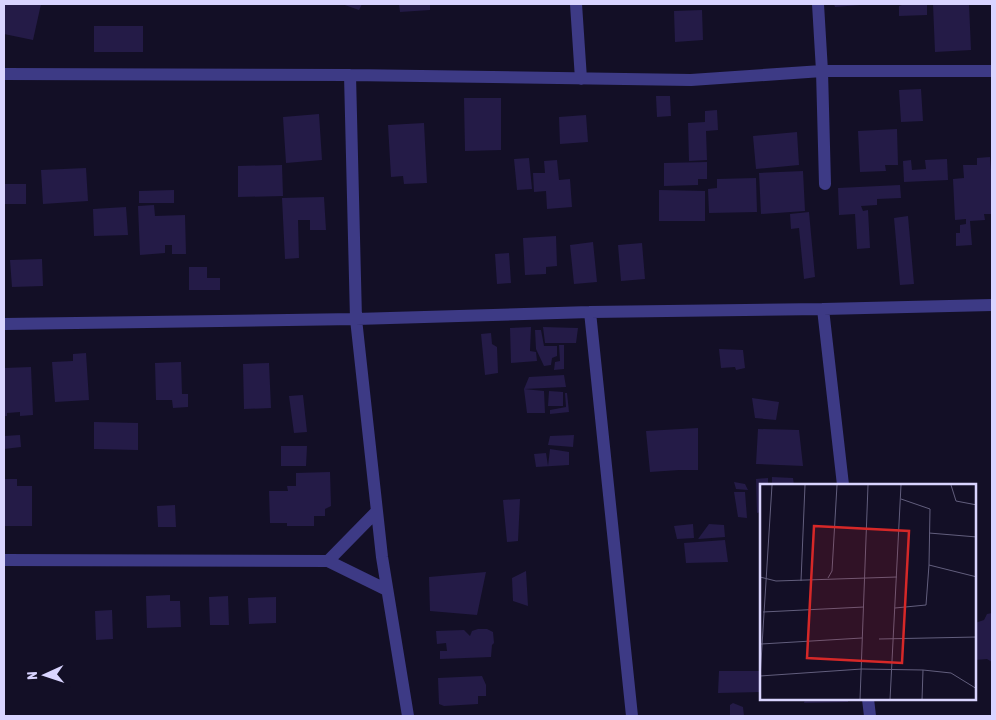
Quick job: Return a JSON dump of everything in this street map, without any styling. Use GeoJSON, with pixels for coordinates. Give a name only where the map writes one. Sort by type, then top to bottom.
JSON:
{"type":"FeatureCollection","features":[{"type":"Feature","properties":{"kind":"street"},"geometry":{"type":"LineString","coordinates":[[576,4],[581,79]]}},
{"type":"Feature","properties":{"kind":"street"},"geometry":{"type":"LineString","coordinates":[[818,4],[825,184]]}},
{"type":"Feature","properties":{"kind":"street"},"geometry":{"type":"LineString","coordinates":[[4,74],[350,75],[691,80],[822,70],[992,71]]}},
{"type":"Feature","properties":{"kind":"street"},"geometry":{"type":"LineString","coordinates":[[350,75],[356,319],[387,590],[408,716]]}},
{"type":"Feature","properties":{"kind":"street"},"geometry":{"type":"LineString","coordinates":[[4,324],[356,319],[590,312],[992,305]]}},
{"type":"Feature","properties":{"kind":"street"},"geometry":{"type":"LineString","coordinates":[[823,309],[843,484]]}},
{"type":"Feature","properties":{"kind":"street"},"geometry":{"type":"LineString","coordinates":[[590,312],[632,716]]}},
{"type":"Feature","properties":{"kind":"street"},"geometry":{"type":"LineString","coordinates":[[328,561],[377,511]]}},
{"type":"Feature","properties":{"kind":"street"},"geometry":{"type":"LineString","coordinates":[[4,560],[328,561],[387,590]]}},
{"type":"Feature","properties":{"kind":"street"},"geometry":{"type":"LineString","coordinates":[[868,700],[870,716]]}},
{"type":"Feature","properties":{"kind":"building"},"geometry":{"type":"Polygon","coordinates":[[[4,4],[41,4],[33,40],[4,34],[4,4]]]}},
{"type":"Feature","properties":{"kind":"building"},"geometry":{"type":"Polygon","coordinates":[[[342,4],[362,4],[359,10],[342,4]]]}},
{"type":"Feature","properties":{"kind":"building"},"geometry":{"type":"Polygon","coordinates":[[[399,4],[430,4],[430,10],[400,12],[399,4]]]}},
{"type":"Feature","properties":{"kind":"building"},"geometry":{"type":"Polygon","coordinates":[[[834,4],[860,4],[860,5],[835,7],[834,4]]]}},
{"type":"Feature","properties":{"kind":"building"},"geometry":{"type":"Polygon","coordinates":[[[902,4],[927,4],[927,15],[899,16],[899,6],[902,4]]]}},
{"type":"Feature","properties":{"kind":"building"},"geometry":{"type":"Polygon","coordinates":[[[933,4],[969,4],[971,50],[935,52],[933,4]]]}},
{"type":"Feature","properties":{"kind":"building"},"geometry":{"type":"Polygon","coordinates":[[[702,10],[703,40],[675,42],[674,11],[702,10]]]}},
{"type":"Feature","properties":{"kind":"building"},"geometry":{"type":"Polygon","coordinates":[[[94,26],[143,26],[143,52],[94,52],[94,26]]]}},
{"type":"Feature","properties":{"kind":"building"},"geometry":{"type":"Polygon","coordinates":[[[921,89],[923,121],[901,122],[899,90],[921,89]]]}},
{"type":"Feature","properties":{"kind":"building"},"geometry":{"type":"Polygon","coordinates":[[[656,96],[670,96],[671,116],[657,117],[656,96]]]}},
{"type":"Feature","properties":{"kind":"building"},"geometry":{"type":"Polygon","coordinates":[[[464,98],[501,98],[501,150],[465,151],[464,98]]]}},
{"type":"Feature","properties":{"kind":"building"},"geometry":{"type":"Polygon","coordinates":[[[717,110],[718,130],[706,131],[707,160],[689,161],[688,123],[705,122],[705,111],[717,110]]]}},
{"type":"Feature","properties":{"kind":"building"},"geometry":{"type":"Polygon","coordinates":[[[319,114],[322,160],[286,163],[283,117],[319,114]]]}},
{"type":"Feature","properties":{"kind":"building"},"geometry":{"type":"Polygon","coordinates":[[[586,115],[588,142],[560,144],[559,117],[586,115]]]}},
{"type":"Feature","properties":{"kind":"building"},"geometry":{"type":"Polygon","coordinates":[[[424,123],[427,183],[404,184],[403,176],[391,177],[388,125],[424,123]]]}},
{"type":"Feature","properties":{"kind":"building"},"geometry":{"type":"Polygon","coordinates":[[[897,129],[898,165],[885,165],[886,171],[860,172],[858,131],[897,129]]]}},
{"type":"Feature","properties":{"kind":"building"},"geometry":{"type":"Polygon","coordinates":[[[797,132],[799,165],[756,169],[753,136],[797,132]]]}},
{"type":"Feature","properties":{"kind":"building"},"geometry":{"type":"Polygon","coordinates":[[[990,157],[992,169],[992,214],[984,214],[985,220],[970,221],[972,245],[956,246],[956,233],[960,233],[960,225],[966,224],[966,219],[955,220],[953,179],[964,178],[963,165],[977,165],[977,158],[990,157]]]}},
{"type":"Feature","properties":{"kind":"building"},"geometry":{"type":"Polygon","coordinates":[[[529,158],[532,189],[517,190],[514,159],[529,158]]]}},
{"type":"Feature","properties":{"kind":"building"},"geometry":{"type":"Polygon","coordinates":[[[947,159],[948,180],[904,182],[903,161],[911,160],[912,170],[926,169],[925,160],[947,159]]]}},
{"type":"Feature","properties":{"kind":"building"},"geometry":{"type":"Polygon","coordinates":[[[557,160],[559,180],[570,179],[572,207],[547,209],[546,191],[534,192],[533,173],[545,173],[544,161],[557,160]]]}},
{"type":"Feature","properties":{"kind":"building"},"geometry":{"type":"Polygon","coordinates":[[[707,162],[707,179],[698,179],[698,185],[664,186],[664,163],[707,162]]]}},
{"type":"Feature","properties":{"kind":"building"},"geometry":{"type":"Polygon","coordinates":[[[282,165],[283,196],[238,197],[238,166],[282,165]]]}},
{"type":"Feature","properties":{"kind":"building"},"geometry":{"type":"Polygon","coordinates":[[[86,168],[88,201],[43,204],[41,170],[86,168]]]}},
{"type":"Feature","properties":{"kind":"building"},"geometry":{"type":"Polygon","coordinates":[[[803,171],[805,211],[761,214],[759,173],[803,171]]]}},
{"type":"Feature","properties":{"kind":"building"},"geometry":{"type":"Polygon","coordinates":[[[756,178],[757,212],[709,213],[708,189],[717,188],[717,179],[756,178]]]}},
{"type":"Feature","properties":{"kind":"building"},"geometry":{"type":"Polygon","coordinates":[[[4,184],[26,184],[26,204],[4,204],[4,184]]]}},
{"type":"Feature","properties":{"kind":"building"},"geometry":{"type":"Polygon","coordinates":[[[900,185],[901,198],[877,199],[877,205],[861,206],[863,211],[868,210],[870,248],[857,249],[855,214],[839,215],[838,188],[900,185]]]}},
{"type":"Feature","properties":{"kind":"building"},"geometry":{"type":"Polygon","coordinates":[[[174,190],[174,203],[139,203],[139,191],[174,190]]]}},
{"type":"Feature","properties":{"kind":"building"},"geometry":{"type":"Polygon","coordinates":[[[659,190],[705,191],[705,221],[659,221],[659,190]]]}},
{"type":"Feature","properties":{"kind":"building"},"geometry":{"type":"Polygon","coordinates":[[[324,197],[326,230],[310,230],[310,220],[298,220],[299,258],[285,259],[282,198],[324,197]]]}},
{"type":"Feature","properties":{"kind":"building"},"geometry":{"type":"Polygon","coordinates":[[[154,205],[155,216],[185,215],[186,254],[172,254],[172,245],[165,245],[165,253],[140,255],[138,206],[154,205]]]}},
{"type":"Feature","properties":{"kind":"building"},"geometry":{"type":"Polygon","coordinates":[[[126,207],[128,235],[94,236],[93,209],[126,207]]]}},
{"type":"Feature","properties":{"kind":"building"},"geometry":{"type":"Polygon","coordinates":[[[809,212],[815,277],[804,279],[799,228],[791,229],[790,214],[809,212]]]}},
{"type":"Feature","properties":{"kind":"building"},"geometry":{"type":"Polygon","coordinates":[[[908,216],[914,284],[900,285],[894,218],[908,216]]]}},
{"type":"Feature","properties":{"kind":"building"},"geometry":{"type":"Polygon","coordinates":[[[556,236],[557,266],[546,267],[546,274],[525,275],[523,238],[556,236]]]}},
{"type":"Feature","properties":{"kind":"building"},"geometry":{"type":"Polygon","coordinates":[[[593,242],[597,282],[574,284],[570,245],[593,242]]]}},
{"type":"Feature","properties":{"kind":"building"},"geometry":{"type":"Polygon","coordinates":[[[642,243],[645,279],[621,281],[618,245],[642,243]]]}},
{"type":"Feature","properties":{"kind":"building"},"geometry":{"type":"Polygon","coordinates":[[[509,253],[511,283],[497,284],[495,254],[509,253]]]}},
{"type":"Feature","properties":{"kind":"building"},"geometry":{"type":"Polygon","coordinates":[[[42,259],[43,286],[12,287],[10,260],[42,259]]]}},
{"type":"Feature","properties":{"kind":"building"},"geometry":{"type":"Polygon","coordinates":[[[189,267],[207,267],[207,278],[220,278],[220,290],[189,290],[189,267]]]}},
{"type":"Feature","properties":{"kind":"building"},"geometry":{"type":"Polygon","coordinates":[[[531,327],[530,351],[536,352],[537,361],[511,363],[510,328],[531,327]]]}},
{"type":"Feature","properties":{"kind":"building"},"geometry":{"type":"Polygon","coordinates":[[[543,327],[578,328],[576,343],[545,343],[543,327]]]}},
{"type":"Feature","properties":{"kind":"building"},"geometry":{"type":"Polygon","coordinates":[[[535,330],[541,330],[544,346],[557,346],[557,356],[552,358],[551,365],[544,366],[536,349],[535,330]]]}},
{"type":"Feature","properties":{"kind":"building"},"geometry":{"type":"Polygon","coordinates":[[[491,333],[492,344],[497,347],[498,373],[485,375],[481,334],[491,333]]]}},
{"type":"Feature","properties":{"kind":"building"},"geometry":{"type":"Polygon","coordinates":[[[559,345],[564,345],[564,369],[554,370],[555,362],[560,361],[559,345]]]}},
{"type":"Feature","properties":{"kind":"building"},"geometry":{"type":"Polygon","coordinates":[[[719,349],[743,350],[745,368],[736,370],[735,367],[721,368],[719,349]]]}},
{"type":"Feature","properties":{"kind":"building"},"geometry":{"type":"Polygon","coordinates":[[[86,353],[89,400],[55,402],[52,362],[73,361],[73,354],[86,353]]]}},
{"type":"Feature","properties":{"kind":"building"},"geometry":{"type":"Polygon","coordinates":[[[181,362],[182,394],[188,394],[188,407],[173,408],[172,400],[156,400],[155,363],[181,362]]]}},
{"type":"Feature","properties":{"kind":"building"},"geometry":{"type":"Polygon","coordinates":[[[269,363],[271,408],[244,409],[243,364],[269,363]]]}},
{"type":"Feature","properties":{"kind":"building"},"geometry":{"type":"Polygon","coordinates":[[[31,367],[33,415],[20,416],[20,412],[7,413],[7,416],[4,416],[4,368],[31,367]]]}},
{"type":"Feature","properties":{"kind":"building"},"geometry":{"type":"Polygon","coordinates":[[[564,375],[566,387],[524,389],[529,377],[564,375]]]}},
{"type":"Feature","properties":{"kind":"building"},"geometry":{"type":"Polygon","coordinates":[[[524,389],[544,391],[545,413],[527,413],[524,389]]]}},
{"type":"Feature","properties":{"kind":"building"},"geometry":{"type":"Polygon","coordinates":[[[549,391],[563,392],[563,406],[548,406],[549,391]]]}},
{"type":"Feature","properties":{"kind":"building"},"geometry":{"type":"Polygon","coordinates":[[[565,393],[567,393],[569,412],[550,414],[550,410],[566,407],[565,393]]]}},
{"type":"Feature","properties":{"kind":"building"},"geometry":{"type":"Polygon","coordinates":[[[303,395],[307,432],[294,433],[289,396],[303,395]]]}},
{"type":"Feature","properties":{"kind":"building"},"geometry":{"type":"Polygon","coordinates":[[[752,398],[779,402],[776,420],[755,418],[752,398]]]}},
{"type":"Feature","properties":{"kind":"building"},"geometry":{"type":"Polygon","coordinates":[[[94,422],[138,423],[138,450],[94,449],[94,422]]]}},
{"type":"Feature","properties":{"kind":"building"},"geometry":{"type":"Polygon","coordinates":[[[698,428],[698,470],[650,472],[646,431],[698,428]]]}},
{"type":"Feature","properties":{"kind":"building"},"geometry":{"type":"Polygon","coordinates":[[[758,429],[799,430],[803,466],[756,464],[758,429]]]}},
{"type":"Feature","properties":{"kind":"building"},"geometry":{"type":"Polygon","coordinates":[[[20,435],[21,447],[4,449],[4,436],[20,435]]]}},
{"type":"Feature","properties":{"kind":"building"},"geometry":{"type":"Polygon","coordinates":[[[574,435],[573,447],[548,445],[550,436],[574,435]]]}},
{"type":"Feature","properties":{"kind":"building"},"geometry":{"type":"Polygon","coordinates":[[[281,446],[307,446],[306,466],[281,466],[281,446]]]}},
{"type":"Feature","properties":{"kind":"building"},"geometry":{"type":"Polygon","coordinates":[[[550,449],[569,452],[569,465],[536,467],[534,454],[546,453],[548,466],[550,449]]]}},
{"type":"Feature","properties":{"kind":"building"},"geometry":{"type":"Polygon","coordinates":[[[330,472],[331,506],[325,509],[325,516],[314,516],[314,526],[287,526],[287,523],[270,523],[269,491],[288,491],[287,486],[296,486],[296,473],[330,472]]]}},
{"type":"Feature","properties":{"kind":"building"},"geometry":{"type":"Polygon","coordinates":[[[772,477],[793,478],[794,484],[772,484],[772,477]]]}},
{"type":"Feature","properties":{"kind":"building"},"geometry":{"type":"Polygon","coordinates":[[[768,478],[768,484],[760,484],[760,512],[757,513],[756,479],[768,478]]]}},
{"type":"Feature","properties":{"kind":"building"},"geometry":{"type":"Polygon","coordinates":[[[4,479],[17,479],[17,486],[32,486],[32,526],[4,526],[4,479]]]}},
{"type":"Feature","properties":{"kind":"building"},"geometry":{"type":"Polygon","coordinates":[[[734,482],[745,484],[748,490],[736,489],[734,482]]]}},
{"type":"Feature","properties":{"kind":"building"},"geometry":{"type":"Polygon","coordinates":[[[734,492],[745,492],[747,518],[738,517],[734,492]]]}},
{"type":"Feature","properties":{"kind":"building"},"geometry":{"type":"Polygon","coordinates":[[[520,499],[518,541],[507,542],[503,500],[520,499]]]}},
{"type":"Feature","properties":{"kind":"building"},"geometry":{"type":"Polygon","coordinates":[[[175,505],[176,527],[158,527],[157,506],[175,505]]]}},
{"type":"Feature","properties":{"kind":"building"},"geometry":{"type":"Polygon","coordinates":[[[693,524],[694,538],[677,539],[674,526],[693,524]]]}},
{"type":"Feature","properties":{"kind":"building"},"geometry":{"type":"Polygon","coordinates":[[[709,524],[724,525],[725,537],[698,539],[709,524]]]}},
{"type":"Feature","properties":{"kind":"building"},"geometry":{"type":"Polygon","coordinates":[[[725,540],[728,562],[686,563],[684,543],[725,540]]]}},
{"type":"Feature","properties":{"kind":"building"},"geometry":{"type":"Polygon","coordinates":[[[526,571],[528,606],[513,601],[512,578],[526,571]]]}},
{"type":"Feature","properties":{"kind":"building"},"geometry":{"type":"Polygon","coordinates":[[[486,572],[477,615],[430,611],[429,577],[486,572]]]}},
{"type":"Feature","properties":{"kind":"building"},"geometry":{"type":"Polygon","coordinates":[[[170,595],[170,601],[180,601],[181,627],[147,628],[146,596],[170,595]]]}},
{"type":"Feature","properties":{"kind":"building"},"geometry":{"type":"Polygon","coordinates":[[[228,596],[229,625],[210,625],[209,597],[228,596]]]}},
{"type":"Feature","properties":{"kind":"building"},"geometry":{"type":"Polygon","coordinates":[[[276,597],[276,623],[249,624],[248,598],[276,597]]]}},
{"type":"Feature","properties":{"kind":"building"},"geometry":{"type":"Polygon","coordinates":[[[112,610],[113,639],[96,640],[95,611],[112,610]]]}},
{"type":"Feature","properties":{"kind":"building"},"geometry":{"type":"Polygon","coordinates":[[[992,613],[992,662],[987,659],[976,660],[976,623],[984,620],[987,614],[992,613]]]}},
{"type":"Feature","properties":{"kind":"building"},"geometry":{"type":"Polygon","coordinates":[[[487,629],[493,632],[494,643],[492,645],[491,657],[440,659],[440,651],[447,651],[446,643],[437,644],[436,631],[464,630],[470,636],[472,631],[487,629]]]}},
{"type":"Feature","properties":{"kind":"building"},"geometry":{"type":"Polygon","coordinates":[[[719,671],[760,672],[760,692],[718,693],[719,671]]]}},
{"type":"Feature","properties":{"kind":"building"},"geometry":{"type":"Polygon","coordinates":[[[482,676],[486,685],[486,696],[478,696],[478,704],[444,706],[439,704],[438,678],[482,676]]]}},
{"type":"Feature","properties":{"kind":"building"},"geometry":{"type":"Polygon","coordinates":[[[805,700],[848,700],[848,702],[804,703],[805,700]]]}},
{"type":"Feature","properties":{"kind":"building"},"geometry":{"type":"Polygon","coordinates":[[[733,703],[743,707],[744,716],[730,716],[730,705],[733,703]]]}}]}
